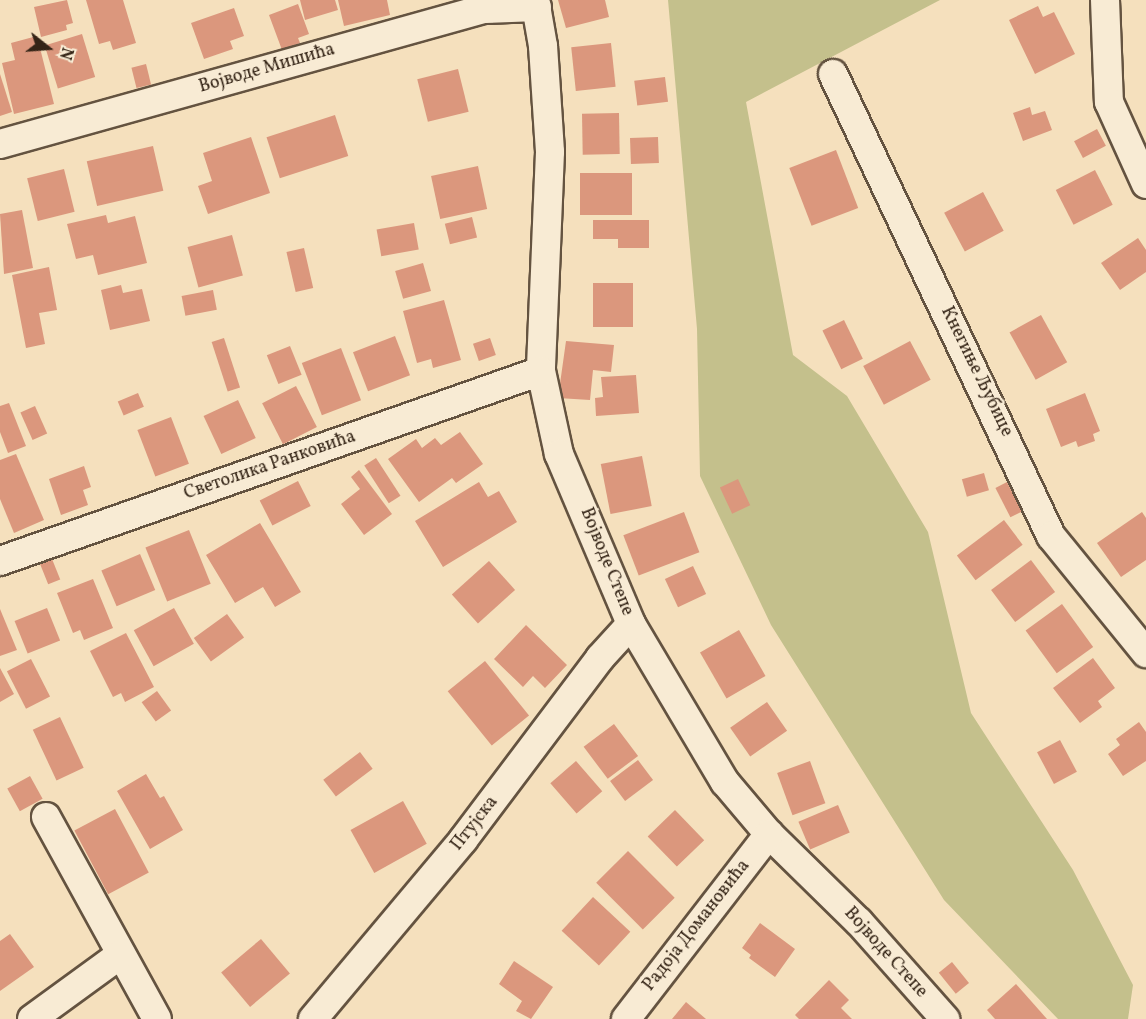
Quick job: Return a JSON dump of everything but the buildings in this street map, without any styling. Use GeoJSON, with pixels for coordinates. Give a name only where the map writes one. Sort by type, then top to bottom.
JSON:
{"type":"FeatureCollection","features":[{"type":"Feature","properties":{"kind":"street"},"geometry":{"type":"LineString","coordinates":[[1105,0],[1109,102],[1146,184]]}},
{"type":"Feature","properties":{"kind":"street","name":"Војводе Мишића"},"geometry":{"type":"LineString","coordinates":[[0,144],[484,9],[536,3]]}},
{"type":"Feature","properties":{"kind":"street","name":"Војводе Степе"},"geometry":{"type":"LineString","coordinates":[[536,3],[543,46],[550,152],[541,371],[560,454],[631,624],[725,782],[769,834],[859,922],[945,1019]]}},
{"type":"Feature","properties":{"kind":"street","name":"Кнегиње Љубице"},"geometry":{"type":"LineString","coordinates":[[832,74],[1051,536],[1146,653]]}},
{"type":"Feature","properties":{"kind":"street","name":"Светолика Ранковића"},"geometry":{"type":"LineString","coordinates":[[0,561],[541,371]]}},
{"type":"Feature","properties":{"kind":"street","name":"Птујска"},"geometry":{"type":"LineString","coordinates":[[313,1019],[463,840],[600,658],[631,624]]}},
{"type":"Feature","properties":{"kind":"street"},"geometry":{"type":"LineString","coordinates":[[46,817],[157,1019]]}},
{"type":"Feature","properties":{"kind":"street","name":"Радоја Домановића"},"geometry":{"type":"LineString","coordinates":[[626,1019],[769,834]]}},
{"type":"Feature","properties":{"kind":"street"},"geometry":{"type":"LineString","coordinates":[[32,1019],[121,954]]}},
{"type":"Feature","properties":{"kind":"shaded area"},"geometry":{"type":"Polygon","coordinates":[[[668,0],[940,0],[746,102],[793,355],[847,396],[928,532],[971,713],[1073,870],[1133,985],[1128,1019],[1058,1019],[944,900],[771,625],[700,476],[697,329],[668,0]]]}}]}
